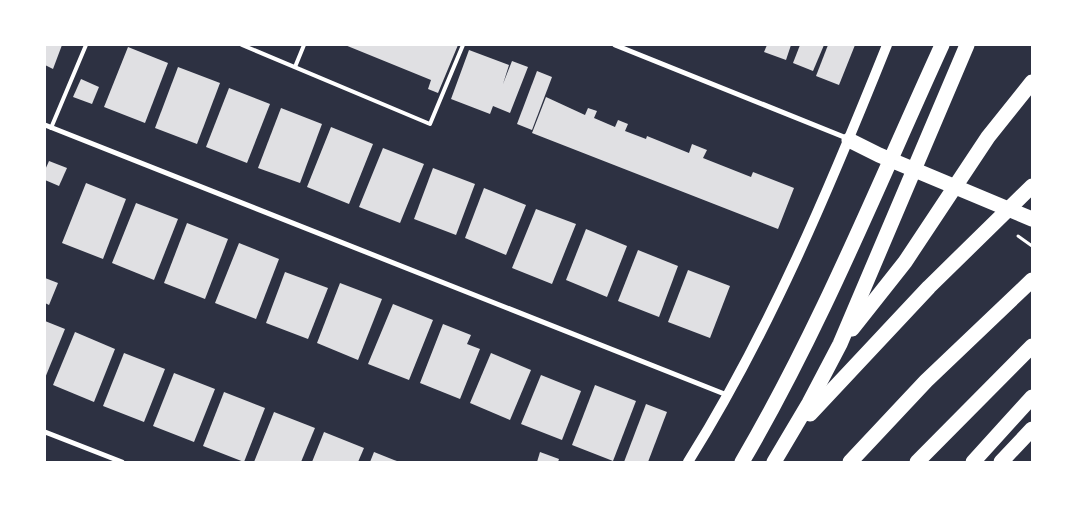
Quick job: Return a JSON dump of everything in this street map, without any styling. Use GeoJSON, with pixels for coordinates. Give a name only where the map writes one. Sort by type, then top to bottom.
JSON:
{"type":"FeatureCollection","features":[{"type":"Feature","properties":{"kind":"highway"},"geometry":{"type":"LineString","coordinates":[[742,462],[789,376],[831,292],[942,45]]}},
{"type":"Feature","properties":{"kind":"highway"},"geometry":{"type":"LineString","coordinates":[[774,462],[809,403],[840,344],[967,45]]}},
{"type":"Feature","properties":{"kind":"highway"},"geometry":{"type":"LineString","coordinates":[[840,344],[906,262],[988,137],[1032,82]]}},
{"type":"Feature","properties":{"kind":"highway"},"geometry":{"type":"LineString","coordinates":[[849,140],[879,155],[1032,219]]}},
{"type":"Feature","properties":{"kind":"highway"},"geometry":{"type":"LineString","coordinates":[[769,462],[824,398],[923,293],[1032,186]]}},
{"type":"Feature","properties":{"kind":"highway"},"geometry":{"type":"LineString","coordinates":[[850,462],[933,374],[1032,280]]}},
{"type":"Feature","properties":{"kind":"highway"},"geometry":{"type":"LineString","coordinates":[[917,462],[1032,346]]}},
{"type":"Feature","properties":{"kind":"highway"},"geometry":{"type":"LineString","coordinates":[[973,462],[1032,397]]}},
{"type":"Feature","properties":{"kind":"highway"},"geometry":{"type":"LineString","coordinates":[[1001,462],[1032,430]]}},
{"type":"Feature","properties":{"kind":"main road"},"geometry":{"type":"LineString","coordinates":[[688,462],[727,395],[777,299],[849,140],[887,45]]}},
{"type":"Feature","properties":{"kind":"street"},"geometry":{"type":"LineString","coordinates":[[615,45],[849,140]]}},
{"type":"Feature","properties":{"kind":"street"},"geometry":{"type":"LineString","coordinates":[[48,126],[727,395]]}},
{"type":"Feature","properties":{"kind":"street"},"geometry":{"type":"LineString","coordinates":[[45,432],[122,462]]}},
{"type":"Feature","properties":{"kind":"lane"},"geometry":{"type":"LineString","coordinates":[[48,126],[86,45]]}},
{"type":"Feature","properties":{"kind":"lane"},"geometry":{"type":"LineString","coordinates":[[242,45],[430,124],[463,45]]}},
{"type":"Feature","properties":{"kind":"lane"},"geometry":{"type":"LineString","coordinates":[[295,67],[304,45]]}},
{"type":"Feature","properties":{"kind":"building"},"geometry":{"type":"Polygon","coordinates":[[[45,45],[62,45],[53,69],[45,65],[45,45]]]}},
{"type":"Feature","properties":{"kind":"building"},"geometry":{"type":"Polygon","coordinates":[[[345,45],[458,45],[438,93],[428,89],[431,80],[345,45]]]}},
{"type":"Feature","properties":{"kind":"building"},"geometry":{"type":"Polygon","coordinates":[[[767,45],[791,45],[786,60],[764,52],[767,45]]]}},
{"type":"Feature","properties":{"kind":"building"},"geometry":{"type":"Polygon","coordinates":[[[800,45],[824,45],[813,71],[793,63],[800,45]]]}},
{"type":"Feature","properties":{"kind":"building"},"geometry":{"type":"Polygon","coordinates":[[[828,45],[855,45],[839,85],[816,76],[828,45]]]}},
{"type":"Feature","properties":{"kind":"building"},"geometry":{"type":"Polygon","coordinates":[[[128,47],[168,63],[145,123],[104,107],[128,47]]]}},
{"type":"Feature","properties":{"kind":"building"},"geometry":{"type":"Polygon","coordinates":[[[469,50],[509,65],[503,84],[512,61],[528,67],[510,113],[493,106],[490,114],[451,99],[469,50]]]}},
{"type":"Feature","properties":{"kind":"building"},"geometry":{"type":"Polygon","coordinates":[[[178,67],[220,83],[197,144],[155,128],[178,67]]]}},
{"type":"Feature","properties":{"kind":"building"},"geometry":{"type":"Polygon","coordinates":[[[537,71],[552,77],[532,130],[517,124],[537,71]]]}},
{"type":"Feature","properties":{"kind":"building"},"geometry":{"type":"Polygon","coordinates":[[[81,79],[99,87],[92,104],[73,97],[81,79]]]}},
{"type":"Feature","properties":{"kind":"building"},"geometry":{"type":"Polygon","coordinates":[[[229,88],[270,104],[247,163],[206,147],[229,88]]]}},
{"type":"Feature","properties":{"kind":"building"},"geometry":{"type":"Polygon","coordinates":[[[546,97],[585,115],[588,108],[597,111],[594,118],[615,127],[618,120],[628,124],[625,131],[646,139],[647,136],[689,153],[692,144],[707,150],[703,158],[751,177],[753,172],[794,188],[778,229],[532,133],[546,97]]]}},
{"type":"Feature","properties":{"kind":"building"},"geometry":{"type":"Polygon","coordinates":[[[281,108],[322,124],[300,183],[258,168],[281,108]]]}},
{"type":"Feature","properties":{"kind":"building"},"geometry":{"type":"Polygon","coordinates":[[[331,127],[373,144],[349,204],[307,187],[331,127]]]}},
{"type":"Feature","properties":{"kind":"building"},"geometry":{"type":"Polygon","coordinates":[[[383,148],[424,164],[400,223],[359,207],[383,148]]]}},
{"type":"Feature","properties":{"kind":"building"},"geometry":{"type":"Polygon","coordinates":[[[49,161],[67,168],[59,186],[45,180],[45,170],[49,161]]]}},
{"type":"Feature","properties":{"kind":"building"},"geometry":{"type":"Polygon","coordinates":[[[433,168],[475,184],[456,235],[414,219],[433,168]]]}},
{"type":"Feature","properties":{"kind":"building"},"geometry":{"type":"Polygon","coordinates":[[[86,183],[126,199],[103,259],[62,243],[86,183]]]}},
{"type":"Feature","properties":{"kind":"building"},"geometry":{"type":"Polygon","coordinates":[[[484,188],[526,205],[506,255],[465,238],[484,188]]]}},
{"type":"Feature","properties":{"kind":"building"},"geometry":{"type":"Polygon","coordinates":[[[136,203],[178,219],[154,280],[112,263],[136,203]]]}},
{"type":"Feature","properties":{"kind":"building"},"geometry":{"type":"Polygon","coordinates":[[[536,209],[576,224],[552,284],[512,268],[536,209]]]}},
{"type":"Feature","properties":{"kind":"building"},"geometry":{"type":"Polygon","coordinates":[[[187,223],[228,239],[205,299],[164,283],[187,223]]]}},
{"type":"Feature","properties":{"kind":"building"},"geometry":{"type":"Polygon","coordinates":[[[586,229],[627,246],[607,297],[566,280],[586,229]]]}},
{"type":"Feature","properties":{"kind":"building"},"geometry":{"type":"Polygon","coordinates":[[[239,243],[279,259],[256,319],[215,303],[239,243]]]}},
{"type":"Feature","properties":{"kind":"building"},"geometry":{"type":"Polygon","coordinates":[[[638,250],[678,266],[659,317],[618,301],[638,250]]]}},
{"type":"Feature","properties":{"kind":"building"},"geometry":{"type":"Polygon","coordinates":[[[688,270],[730,286],[710,338],[668,322],[688,270]]]}},
{"type":"Feature","properties":{"kind":"building"},"geometry":{"type":"Polygon","coordinates":[[[285,272],[328,288],[308,339],[266,323],[285,272]]]}},
{"type":"Feature","properties":{"kind":"building"},"geometry":{"type":"Polygon","coordinates":[[[45,278],[58,283],[49,305],[45,303],[45,278]]]}},
{"type":"Feature","properties":{"kind":"building"},"geometry":{"type":"Polygon","coordinates":[[[340,283],[382,299],[358,360],[317,343],[340,283]]]}},
{"type":"Feature","properties":{"kind":"building"},"geometry":{"type":"Polygon","coordinates":[[[393,304],[433,320],[409,380],[368,364],[393,304]]]}},
{"type":"Feature","properties":{"kind":"building"},"geometry":{"type":"Polygon","coordinates":[[[45,321],[65,329],[45,378],[45,321]]]}},
{"type":"Feature","properties":{"kind":"building"},"geometry":{"type":"Polygon","coordinates":[[[443,324],[471,335],[467,344],[480,349],[460,399],[420,383],[443,324]]]}},
{"type":"Feature","properties":{"kind":"building"},"geometry":{"type":"Polygon","coordinates":[[[75,332],[115,349],[94,402],[53,385],[75,332]]]}},
{"type":"Feature","properties":{"kind":"building"},"geometry":{"type":"Polygon","coordinates":[[[124,353],[165,369],[144,422],[103,406],[124,353]]]}},
{"type":"Feature","properties":{"kind":"building"},"geometry":{"type":"Polygon","coordinates":[[[491,353],[531,370],[510,420],[470,403],[491,353]]]}},
{"type":"Feature","properties":{"kind":"building"},"geometry":{"type":"Polygon","coordinates":[[[174,373],[215,389],[194,442],[153,426],[174,373]]]}},
{"type":"Feature","properties":{"kind":"building"},"geometry":{"type":"Polygon","coordinates":[[[541,375],[581,391],[562,440],[521,424],[541,375]]]}},
{"type":"Feature","properties":{"kind":"building"},"geometry":{"type":"Polygon","coordinates":[[[595,385],[636,401],[613,461],[572,445],[595,385]]]}},
{"type":"Feature","properties":{"kind":"building"},"geometry":{"type":"Polygon","coordinates":[[[224,392],[265,408],[244,462],[203,446],[224,392]]]}},
{"type":"Feature","properties":{"kind":"building"},"geometry":{"type":"Polygon","coordinates":[[[646,404],[667,412],[648,462],[624,462],[646,404]]]}},
{"type":"Feature","properties":{"kind":"building"},"geometry":{"type":"Polygon","coordinates":[[[274,412],[315,428],[301,462],[254,462],[274,412]]]}},
{"type":"Feature","properties":{"kind":"building"},"geometry":{"type":"Polygon","coordinates":[[[324,432],[364,448],[358,462],[312,462],[324,432]]]}},
{"type":"Feature","properties":{"kind":"building"},"geometry":{"type":"Polygon","coordinates":[[[374,452],[394,460],[400,462],[370,462],[374,452]]]}},
{"type":"Feature","properties":{"kind":"building"},"geometry":{"type":"Polygon","coordinates":[[[540,452],[559,459],[558,462],[537,462],[540,452]]]}}]}
